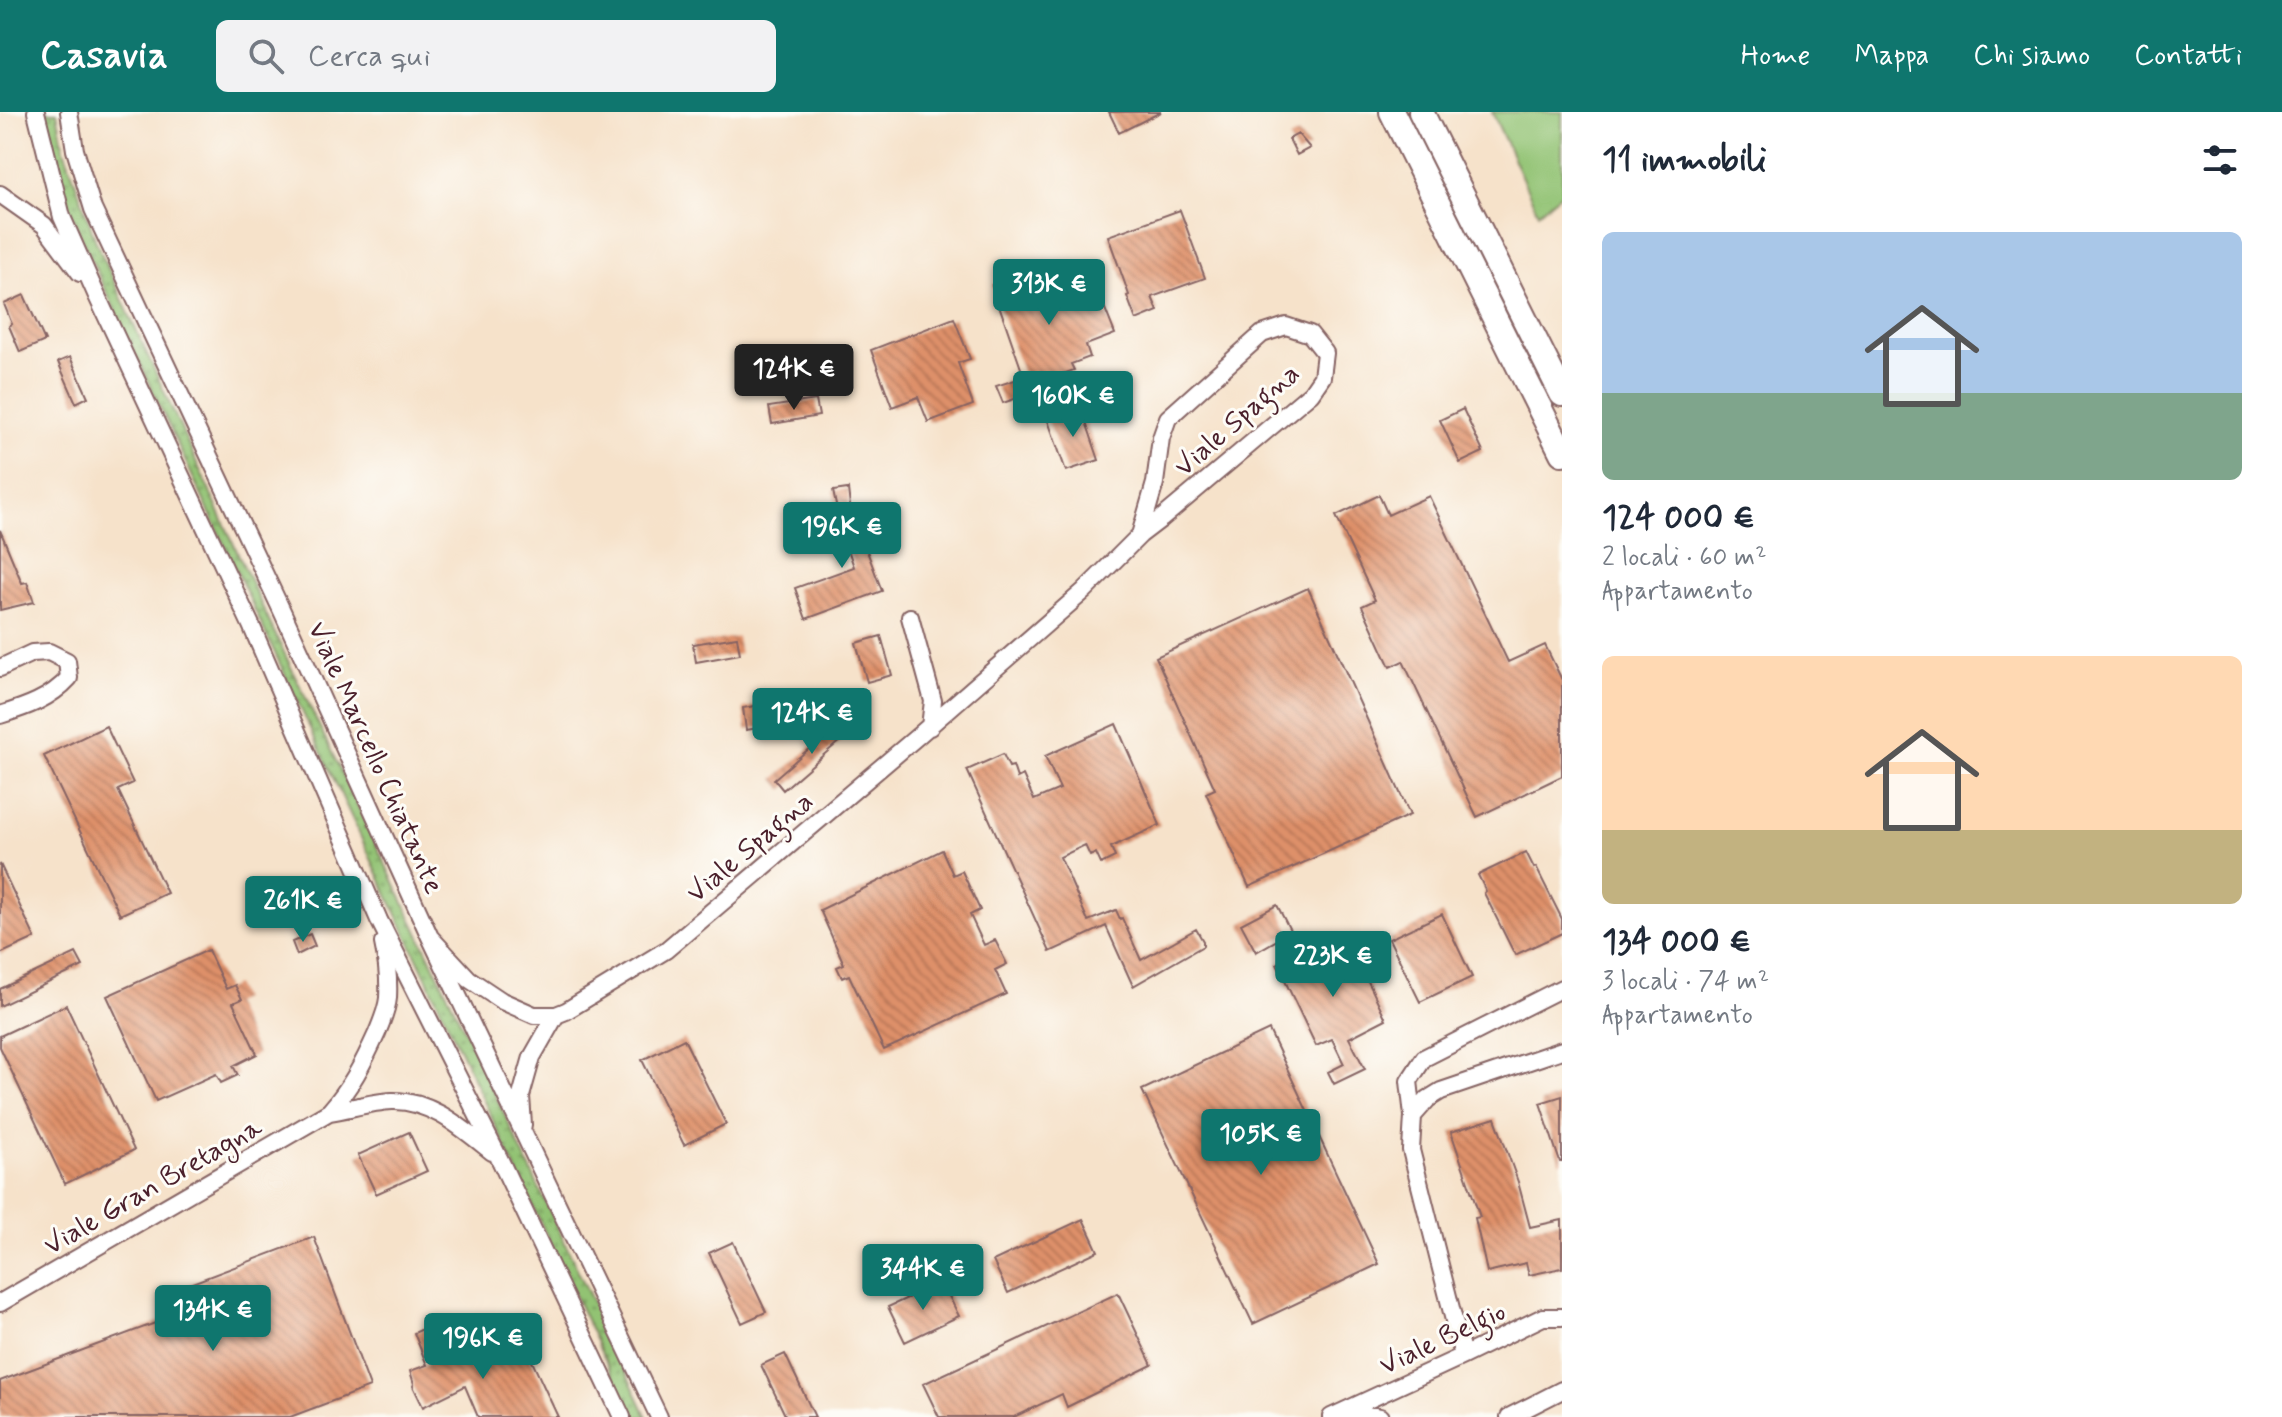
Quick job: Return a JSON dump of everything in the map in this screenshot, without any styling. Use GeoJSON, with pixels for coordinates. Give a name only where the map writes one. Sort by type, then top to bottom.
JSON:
{"type":"FeatureCollection","features":[{"type":"Feature","properties":{"kind":"highway"},"geometry":{"type":"LineString","coordinates":[[1392,112],[1562,453]]}},
{"type":"Feature","properties":{"kind":"highway"},"geometry":{"type":"LineString","coordinates":[[1421,112],[1562,394]]}},
{"type":"Feature","properties":{"kind":"highway"},"geometry":{"type":"LineString","coordinates":[[1438,112],[1470,180],[1464,199]]}},
{"type":"Feature","properties":{"kind":"street"},"geometry":{"type":"LineString","coordinates":[[36,112],[62,217],[96,294],[251,625],[379,920],[499,1158],[622,1417]]}},
{"type":"Feature","properties":{"kind":"street","name":"Viale Marcello Chiatante"},"geometry":{"type":"LineString","coordinates":[[69,112],[75,150],[93,209],[282,611],[430,937],[659,1417]]}},
{"type":"Feature","properties":{"kind":"street"},"geometry":{"type":"LineString","coordinates":[[0,194],[44,225],[96,294]]}},
{"type":"Feature","properties":{"kind":"street","name":"Viale Spagna"},"geometry":{"type":"LineString","coordinates":[[556,1015],[666,950],[930,727],[1084,591],[1140,535],[1311,393],[1322,377],[1325,353],[1310,334],[1286,326],[1262,334],[1168,418],[1161,438],[1155,483],[1140,535]]}},
{"type":"Feature","properties":{"kind":"street"},"geometry":{"type":"LineString","coordinates":[[910,617],[933,701],[930,727]]}},
{"type":"Feature","properties":{"kind":"street"},"geometry":{"type":"LineString","coordinates":[[0,668],[32,653],[49,652],[67,661],[69,678],[57,691],[0,715]]}},
{"type":"Feature","properties":{"kind":"street","name":"Viale Gran Bretagna"},"geometry":{"type":"LineString","coordinates":[[0,1303],[329,1112],[357,1076],[388,1001],[388,964],[379,920]]}},
{"type":"Feature","properties":{"kind":"street"},"geometry":{"type":"LineString","coordinates":[[430,937],[469,979],[502,1001],[534,1015],[556,1015],[532,1057],[521,1096],[524,1135]]}},
{"type":"Feature","properties":{"kind":"street"},"geometry":{"type":"LineString","coordinates":[[1463,1356],[1411,1150],[1413,1116],[1409,1081],[1424,1058],[1562,988]]}},
{"type":"Feature","properties":{"kind":"street"},"geometry":{"type":"LineString","coordinates":[[1413,1116],[1428,1099],[1441,1091],[1562,1050]]}},
{"type":"Feature","properties":{"kind":"street","name":"Viale Gran Bretagna"},"geometry":{"type":"LineString","coordinates":[[329,1112],[392,1101],[420,1105],[463,1129],[499,1158]]}},
{"type":"Feature","properties":{"kind":"street","name":"Viale Belgio"},"geometry":{"type":"LineString","coordinates":[[1338,1414],[1543,1317],[1562,1317]]}},
{"type":"Feature","properties":{"kind":"street"},"geometry":{"type":"LineString","coordinates":[[1509,1417],[1562,1390]]}},
{"type":"Feature","properties":{"kind":"street","name":"Viale Belgio"},"geometry":{"type":"LineString","coordinates":[[1338,1414],[1380,1417]]}},
{"type":"Feature","properties":{"kind":"green space"},"geometry":{"type":"Polygon","coordinates":[[[45,112],[57,112],[64,149],[96,242],[267,617],[647,1417],[633,1417],[601,1352],[85,246],[65,196],[45,112]]]}},
{"type":"Feature","properties":{"kind":"green space"},"geometry":{"type":"Polygon","coordinates":[[[1492,112],[1562,112],[1562,193],[1538,213],[1492,112]]]}},
{"type":"Feature","properties":{"kind":"building"},"geometry":{"type":"Polygon","coordinates":[[[1109,112],[1161,112],[1119,133],[1109,112]]]}},
{"type":"Feature","properties":{"kind":"building"},"geometry":{"type":"Polygon","coordinates":[[[1298,134],[1310,148],[1297,155],[1289,139],[1298,134]]]}},
{"type":"Feature","properties":{"kind":"building"},"geometry":{"type":"Polygon","coordinates":[[[1180,210],[1205,278],[1152,297],[1158,311],[1136,320],[1108,236],[1180,210]]]}},
{"type":"Feature","properties":{"kind":"building"},"geometry":{"type":"Polygon","coordinates":[[[1077,264],[1090,299],[1100,296],[1115,334],[1086,345],[1090,357],[1071,364],[1074,370],[1043,381],[1046,388],[1003,403],[996,386],[1024,377],[992,285],[1017,275],[1022,286],[1077,264]]]}},
{"type":"Feature","properties":{"kind":"building"},"geometry":{"type":"Polygon","coordinates":[[[24,295],[45,341],[20,352],[4,304],[24,295]]]}},
{"type":"Feature","properties":{"kind":"building"},"geometry":{"type":"Polygon","coordinates":[[[954,318],[970,359],[958,363],[973,405],[928,422],[918,397],[892,407],[871,350],[954,318]]]}},
{"type":"Feature","properties":{"kind":"building"},"geometry":{"type":"Polygon","coordinates":[[[70,357],[88,397],[76,403],[58,362],[70,357]]]}},
{"type":"Feature","properties":{"kind":"building"},"geometry":{"type":"Polygon","coordinates":[[[816,400],[819,416],[772,424],[769,407],[816,400]]]}},
{"type":"Feature","properties":{"kind":"building"},"geometry":{"type":"Polygon","coordinates":[[[1081,407],[1099,460],[1066,471],[1047,418],[1081,407]]]}},
{"type":"Feature","properties":{"kind":"building"},"geometry":{"type":"Polygon","coordinates":[[[1463,409],[1483,452],[1460,463],[1440,420],[1463,409]]]}},
{"type":"Feature","properties":{"kind":"building"},"geometry":{"type":"Polygon","coordinates":[[[848,489],[850,506],[882,591],[806,619],[795,588],[854,567],[841,529],[833,491],[848,489]]]}},
{"type":"Feature","properties":{"kind":"building"},"geometry":{"type":"Polygon","coordinates":[[[1379,495],[1388,515],[1429,496],[1508,662],[1545,645],[1562,680],[1562,776],[1477,817],[1403,661],[1390,667],[1362,606],[1375,600],[1336,516],[1379,495]]]}},
{"type":"Feature","properties":{"kind":"building"},"geometry":{"type":"Polygon","coordinates":[[[0,530],[22,583],[27,582],[34,602],[0,610],[0,530]]]}},
{"type":"Feature","properties":{"kind":"building"},"geometry":{"type":"Polygon","coordinates":[[[1308,588],[1410,815],[1249,887],[1206,793],[1215,789],[1156,657],[1308,588]]]}},
{"type":"Feature","properties":{"kind":"building"},"geometry":{"type":"Polygon","coordinates":[[[881,636],[892,675],[867,682],[856,643],[881,636]]]}},
{"type":"Feature","properties":{"kind":"building"},"geometry":{"type":"Polygon","coordinates":[[[737,637],[740,654],[696,662],[693,644],[737,637]]]}},
{"type":"Feature","properties":{"kind":"building"},"geometry":{"type":"Polygon","coordinates":[[[772,703],[776,725],[746,730],[743,708],[772,703]]]}},
{"type":"Feature","properties":{"kind":"building"},"geometry":{"type":"Polygon","coordinates":[[[840,722],[849,733],[783,790],[774,779],[840,722]]]}},
{"type":"Feature","properties":{"kind":"building"},"geometry":{"type":"Polygon","coordinates":[[[1116,724],[1160,825],[1111,847],[1115,857],[1101,864],[1096,853],[1090,856],[1085,845],[1060,857],[1088,921],[1116,910],[1141,960],[1196,929],[1203,941],[1203,946],[1133,986],[1106,926],[1050,952],[967,770],[1003,754],[1009,767],[1013,766],[1017,778],[1023,775],[1034,800],[1060,789],[1045,756],[1116,724]]]}},
{"type":"Feature","properties":{"kind":"building"},"geometry":{"type":"Polygon","coordinates":[[[106,726],[133,783],[118,790],[167,893],[120,915],[44,756],[106,726]]]}},
{"type":"Feature","properties":{"kind":"building"},"geometry":{"type":"Polygon","coordinates":[[[942,850],[953,875],[962,871],[980,910],[970,915],[984,945],[995,940],[1007,964],[995,970],[1006,994],[884,1050],[849,975],[842,978],[837,967],[844,964],[820,910],[942,850]]]}},
{"type":"Feature","properties":{"kind":"building"},"geometry":{"type":"Polygon","coordinates":[[[1526,852],[1562,919],[1562,933],[1515,955],[1478,875],[1526,852]]]}},
{"type":"Feature","properties":{"kind":"building"},"geometry":{"type":"Polygon","coordinates":[[[0,864],[35,938],[0,954],[0,864]]]}},
{"type":"Feature","properties":{"kind":"building"},"geometry":{"type":"Polygon","coordinates":[[[1277,905],[1291,932],[1256,952],[1241,924],[1277,905]]]}},
{"type":"Feature","properties":{"kind":"building"},"geometry":{"type":"Polygon","coordinates":[[[1442,914],[1472,977],[1420,1002],[1389,939],[1442,914]]]}},
{"type":"Feature","properties":{"kind":"building"},"geometry":{"type":"Polygon","coordinates":[[[310,934],[315,946],[297,955],[292,942],[310,934]]]}},
{"type":"Feature","properties":{"kind":"building"},"geometry":{"type":"Polygon","coordinates":[[[1338,934],[1350,959],[1356,956],[1386,1019],[1349,1038],[1365,1069],[1334,1084],[1328,1072],[1344,1064],[1332,1039],[1316,1046],[1277,964],[1338,934]]]}},
{"type":"Feature","properties":{"kind":"building"},"geometry":{"type":"Polygon","coordinates":[[[208,950],[226,989],[235,985],[242,999],[233,1003],[257,1054],[233,1066],[238,1075],[221,1083],[216,1074],[156,1101],[107,996],[208,950]]]}},
{"type":"Feature","properties":{"kind":"building"},"geometry":{"type":"Polygon","coordinates":[[[76,953],[83,966],[0,1006],[0,989],[76,953]]]}},
{"type":"Feature","properties":{"kind":"building"},"geometry":{"type":"Polygon","coordinates":[[[66,1005],[134,1150],[65,1184],[0,1047],[0,1036],[66,1005]]]}},
{"type":"Feature","properties":{"kind":"building"},"geometry":{"type":"Polygon","coordinates":[[[1269,1030],[1379,1264],[1253,1324],[1142,1090],[1269,1030]]]}},
{"type":"Feature","properties":{"kind":"building"},"geometry":{"type":"Polygon","coordinates":[[[684,1039],[726,1124],[684,1145],[642,1060],[684,1039]]]}},
{"type":"Feature","properties":{"kind":"building"},"geometry":{"type":"Polygon","coordinates":[[[1562,1096],[1562,1162],[1560,1162],[1540,1103],[1562,1096]]]}},
{"type":"Feature","properties":{"kind":"building"},"geometry":{"type":"Polygon","coordinates":[[[1495,1118],[1530,1227],[1562,1220],[1562,1268],[1529,1275],[1526,1263],[1487,1272],[1475,1218],[1480,1217],[1451,1132],[1495,1118]]]}},
{"type":"Feature","properties":{"kind":"building"},"geometry":{"type":"Polygon","coordinates":[[[409,1132],[427,1171],[376,1194],[358,1155],[409,1132]]]}},
{"type":"Feature","properties":{"kind":"building"},"geometry":{"type":"Polygon","coordinates":[[[1083,1219],[1098,1251],[1008,1293],[993,1261],[1083,1219]]]}},
{"type":"Feature","properties":{"kind":"building"},"geometry":{"type":"Polygon","coordinates":[[[314,1237],[370,1387],[290,1417],[0,1417],[0,1381],[185,1312],[176,1289],[314,1237]]]}},
{"type":"Feature","properties":{"kind":"building"},"geometry":{"type":"Polygon","coordinates":[[[733,1242],[766,1312],[742,1323],[709,1253],[733,1242]]]}},
{"type":"Feature","properties":{"kind":"building"},"geometry":{"type":"Polygon","coordinates":[[[942,1282],[959,1316],[905,1342],[888,1307],[942,1282]]]}},
{"type":"Feature","properties":{"kind":"building"},"geometry":{"type":"Polygon","coordinates":[[[1118,1293],[1152,1365],[1067,1407],[1062,1394],[1014,1417],[939,1417],[923,1384],[1118,1293]]]}},
{"type":"Feature","properties":{"kind":"building"},"geometry":{"type":"Polygon","coordinates":[[[429,1326],[443,1359],[475,1348],[480,1361],[524,1344],[558,1417],[478,1417],[465,1386],[423,1407],[410,1371],[427,1365],[414,1333],[429,1326]]]}},
{"type":"Feature","properties":{"kind":"building"},"geometry":{"type":"Polygon","coordinates":[[[785,1354],[815,1417],[786,1417],[761,1365],[785,1354]]]}}]}
